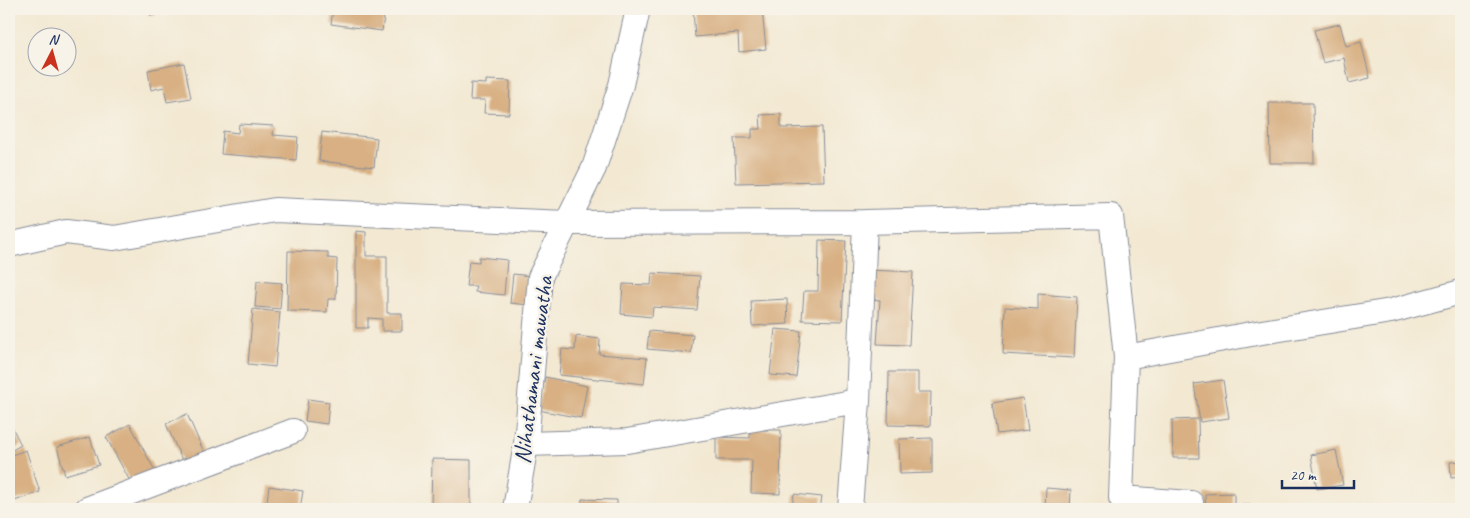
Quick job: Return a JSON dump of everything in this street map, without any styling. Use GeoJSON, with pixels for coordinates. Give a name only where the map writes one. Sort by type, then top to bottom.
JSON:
{"type":"FeatureCollection","features":[{"type":"Feature","properties":{"kind":"street","name":"Nihathamani mawatha"},"geometry":{"type":"LineString","coordinates":[[515,509],[526,444],[540,277],[594,168],[621,84],[638,9]]}},
{"type":"Feature","properties":{"kind":"street"},"geometry":{"type":"LineString","coordinates":[[9,245],[66,232],[114,238],[275,210],[566,222],[866,222],[1111,216],[1126,357],[1121,498],[1190,503],[1191,509]]}},
{"type":"Feature","properties":{"kind":"street"},"geometry":{"type":"LineString","coordinates":[[850,509],[858,401],[866,222]]}},
{"type":"Feature","properties":{"kind":"street"},"geometry":{"type":"LineString","coordinates":[[1126,357],[1391,311],[1461,292]]}},
{"type":"Feature","properties":{"kind":"street"},"geometry":{"type":"LineString","coordinates":[[526,444],[627,440],[858,401]]}},
{"type":"Feature","properties":{"kind":"street"},"geometry":{"type":"LineString","coordinates":[[87,509],[294,431]]}},
{"type":"Feature","properties":{"kind":"building"},"geometry":{"type":"Polygon","coordinates":[[[148,9],[168,9],[151,16],[148,9]]]}},
{"type":"Feature","properties":{"kind":"building"},"geometry":{"type":"Polygon","coordinates":[[[333,9],[385,9],[382,31],[331,24],[333,9]]]}},
{"type":"Feature","properties":{"kind":"building"},"geometry":{"type":"Polygon","coordinates":[[[762,9],[766,49],[739,52],[738,33],[695,37],[693,10],[762,9]]]}},
{"type":"Feature","properties":{"kind":"building"},"geometry":{"type":"Polygon","coordinates":[[[1340,24],[1346,46],[1361,42],[1370,78],[1349,83],[1344,58],[1323,63],[1314,30],[1340,24]]]}},
{"type":"Feature","properties":{"kind":"building"},"geometry":{"type":"Polygon","coordinates":[[[184,63],[191,98],[167,102],[164,87],[151,90],[148,70],[184,63]]]}},
{"type":"Feature","properties":{"kind":"building"},"geometry":{"type":"Polygon","coordinates":[[[486,80],[510,81],[509,114],[484,113],[485,100],[470,100],[471,83],[486,84],[486,80]]]}},
{"type":"Feature","properties":{"kind":"building"},"geometry":{"type":"Polygon","coordinates":[[[1269,103],[1313,103],[1314,163],[1270,163],[1269,103]]]}},
{"type":"Feature","properties":{"kind":"building"},"geometry":{"type":"Polygon","coordinates":[[[781,114],[781,128],[822,127],[824,181],[736,183],[734,138],[752,138],[752,129],[761,129],[760,115],[781,114]]]}},
{"type":"Feature","properties":{"kind":"building"},"geometry":{"type":"Polygon","coordinates":[[[239,124],[274,126],[273,135],[298,137],[296,160],[221,154],[223,131],[238,133],[239,124]]]}},
{"type":"Feature","properties":{"kind":"building"},"geometry":{"type":"Polygon","coordinates":[[[322,132],[377,138],[374,167],[319,161],[322,132]]]}},
{"type":"Feature","properties":{"kind":"building"},"geometry":{"type":"Polygon","coordinates":[[[356,231],[366,232],[366,256],[387,256],[387,313],[402,313],[402,331],[382,331],[382,319],[368,318],[368,328],[356,328],[356,231]]]}},
{"type":"Feature","properties":{"kind":"building"},"geometry":{"type":"Polygon","coordinates":[[[819,240],[846,241],[842,321],[802,320],[804,291],[818,291],[819,240]]]}},
{"type":"Feature","properties":{"kind":"building"},"geometry":{"type":"Polygon","coordinates":[[[288,251],[328,252],[328,258],[337,259],[336,299],[328,299],[327,312],[287,311],[288,251]]]}},
{"type":"Feature","properties":{"kind":"building"},"geometry":{"type":"Polygon","coordinates":[[[479,257],[507,260],[504,295],[475,292],[476,286],[466,286],[469,261],[479,262],[479,257]]]}},
{"type":"Feature","properties":{"kind":"building"},"geometry":{"type":"Polygon","coordinates":[[[869,270],[913,272],[909,345],[877,344],[880,300],[868,299],[869,270]]]}},
{"type":"Feature","properties":{"kind":"building"},"geometry":{"type":"Polygon","coordinates":[[[652,273],[700,276],[697,310],[653,307],[652,317],[621,314],[623,284],[651,285],[652,273]]]}},
{"type":"Feature","properties":{"kind":"building"},"geometry":{"type":"Polygon","coordinates":[[[513,274],[531,276],[528,305],[510,303],[513,274]]]}},
{"type":"Feature","properties":{"kind":"building"},"geometry":{"type":"Polygon","coordinates":[[[257,281],[282,283],[280,309],[255,307],[257,281]]]}},
{"type":"Feature","properties":{"kind":"building"},"geometry":{"type":"Polygon","coordinates":[[[1038,294],[1077,297],[1074,358],[1003,354],[1005,307],[1038,309],[1038,294]]]}},
{"type":"Feature","properties":{"kind":"building"},"geometry":{"type":"Polygon","coordinates":[[[787,299],[788,324],[752,326],[751,301],[787,299]]]}},
{"type":"Feature","properties":{"kind":"building"},"geometry":{"type":"Polygon","coordinates":[[[253,309],[280,312],[275,367],[248,364],[253,309]]]}},
{"type":"Feature","properties":{"kind":"building"},"geometry":{"type":"Polygon","coordinates":[[[775,329],[801,331],[796,377],[770,375],[775,329]]]}},
{"type":"Feature","properties":{"kind":"building"},"geometry":{"type":"Polygon","coordinates":[[[649,331],[693,335],[691,353],[647,349],[649,331]]]}},
{"type":"Feature","properties":{"kind":"building"},"geometry":{"type":"Polygon","coordinates":[[[576,336],[600,339],[599,354],[647,358],[644,384],[559,375],[562,349],[575,350],[576,336]]]}},
{"type":"Feature","properties":{"kind":"building"},"geometry":{"type":"Polygon","coordinates":[[[889,372],[918,372],[918,392],[931,392],[930,426],[888,425],[889,372]]]}},
{"type":"Feature","properties":{"kind":"building"},"geometry":{"type":"Polygon","coordinates":[[[545,377],[587,386],[581,418],[538,410],[545,377]]]}},
{"type":"Feature","properties":{"kind":"building"},"geometry":{"type":"Polygon","coordinates":[[[1223,380],[1229,418],[1200,422],[1194,384],[1223,380]]]}},
{"type":"Feature","properties":{"kind":"building"},"geometry":{"type":"Polygon","coordinates":[[[1023,398],[1028,430],[997,434],[992,403],[1023,398]]]}},
{"type":"Feature","properties":{"kind":"building"},"geometry":{"type":"Polygon","coordinates":[[[308,399],[329,402],[327,424],[305,421],[308,399]]]}},
{"type":"Feature","properties":{"kind":"building"},"geometry":{"type":"Polygon","coordinates":[[[187,414],[206,457],[185,467],[166,424],[187,414]]]}},
{"type":"Feature","properties":{"kind":"building"},"geometry":{"type":"Polygon","coordinates":[[[1198,419],[1199,458],[1173,458],[1172,420],[1198,419]]]}},
{"type":"Feature","properties":{"kind":"building"},"geometry":{"type":"Polygon","coordinates":[[[130,424],[155,471],[131,483],[106,437],[130,424]]]}},
{"type":"Feature","properties":{"kind":"building"},"geometry":{"type":"Polygon","coordinates":[[[12,427],[21,445],[9,452],[9,428],[12,427]]]}},
{"type":"Feature","properties":{"kind":"building"},"geometry":{"type":"Polygon","coordinates":[[[750,430],[781,430],[780,494],[751,493],[752,460],[716,460],[716,437],[750,438],[750,430]]]}},
{"type":"Feature","properties":{"kind":"building"},"geometry":{"type":"Polygon","coordinates":[[[90,437],[99,465],[65,475],[57,447],[90,437]]]}},
{"type":"Feature","properties":{"kind":"building"},"geometry":{"type":"Polygon","coordinates":[[[932,438],[932,473],[900,474],[899,439],[932,438]]]}},
{"type":"Feature","properties":{"kind":"building"},"geometry":{"type":"Polygon","coordinates":[[[26,450],[40,492],[9,503],[9,456],[26,450]]]}},
{"type":"Feature","properties":{"kind":"building"},"geometry":{"type":"Polygon","coordinates":[[[1336,450],[1343,485],[1317,489],[1311,455],[1336,450]]]}},
{"type":"Feature","properties":{"kind":"building"},"geometry":{"type":"Polygon","coordinates":[[[432,459],[471,460],[471,509],[431,509],[432,459]]]}},
{"type":"Feature","properties":{"kind":"building"},"geometry":{"type":"Polygon","coordinates":[[[1461,461],[1461,477],[1451,478],[1450,462],[1461,461]]]}},
{"type":"Feature","properties":{"kind":"building"},"geometry":{"type":"Polygon","coordinates":[[[269,486],[303,491],[300,509],[266,509],[269,486]]]}},
{"type":"Feature","properties":{"kind":"building"},"geometry":{"type":"Polygon","coordinates":[[[1046,488],[1071,490],[1070,509],[1045,509],[1046,488]]]}},
{"type":"Feature","properties":{"kind":"building"},"geometry":{"type":"Polygon","coordinates":[[[1234,493],[1234,505],[1250,505],[1250,509],[1206,509],[1205,494],[1234,493]]]}},
{"type":"Feature","properties":{"kind":"building"},"geometry":{"type":"Polygon","coordinates":[[[794,494],[822,497],[820,509],[780,509],[781,505],[792,506],[794,494]]]}},
{"type":"Feature","properties":{"kind":"building"},"geometry":{"type":"Polygon","coordinates":[[[582,499],[617,500],[617,509],[581,509],[582,499]]]}}]}
